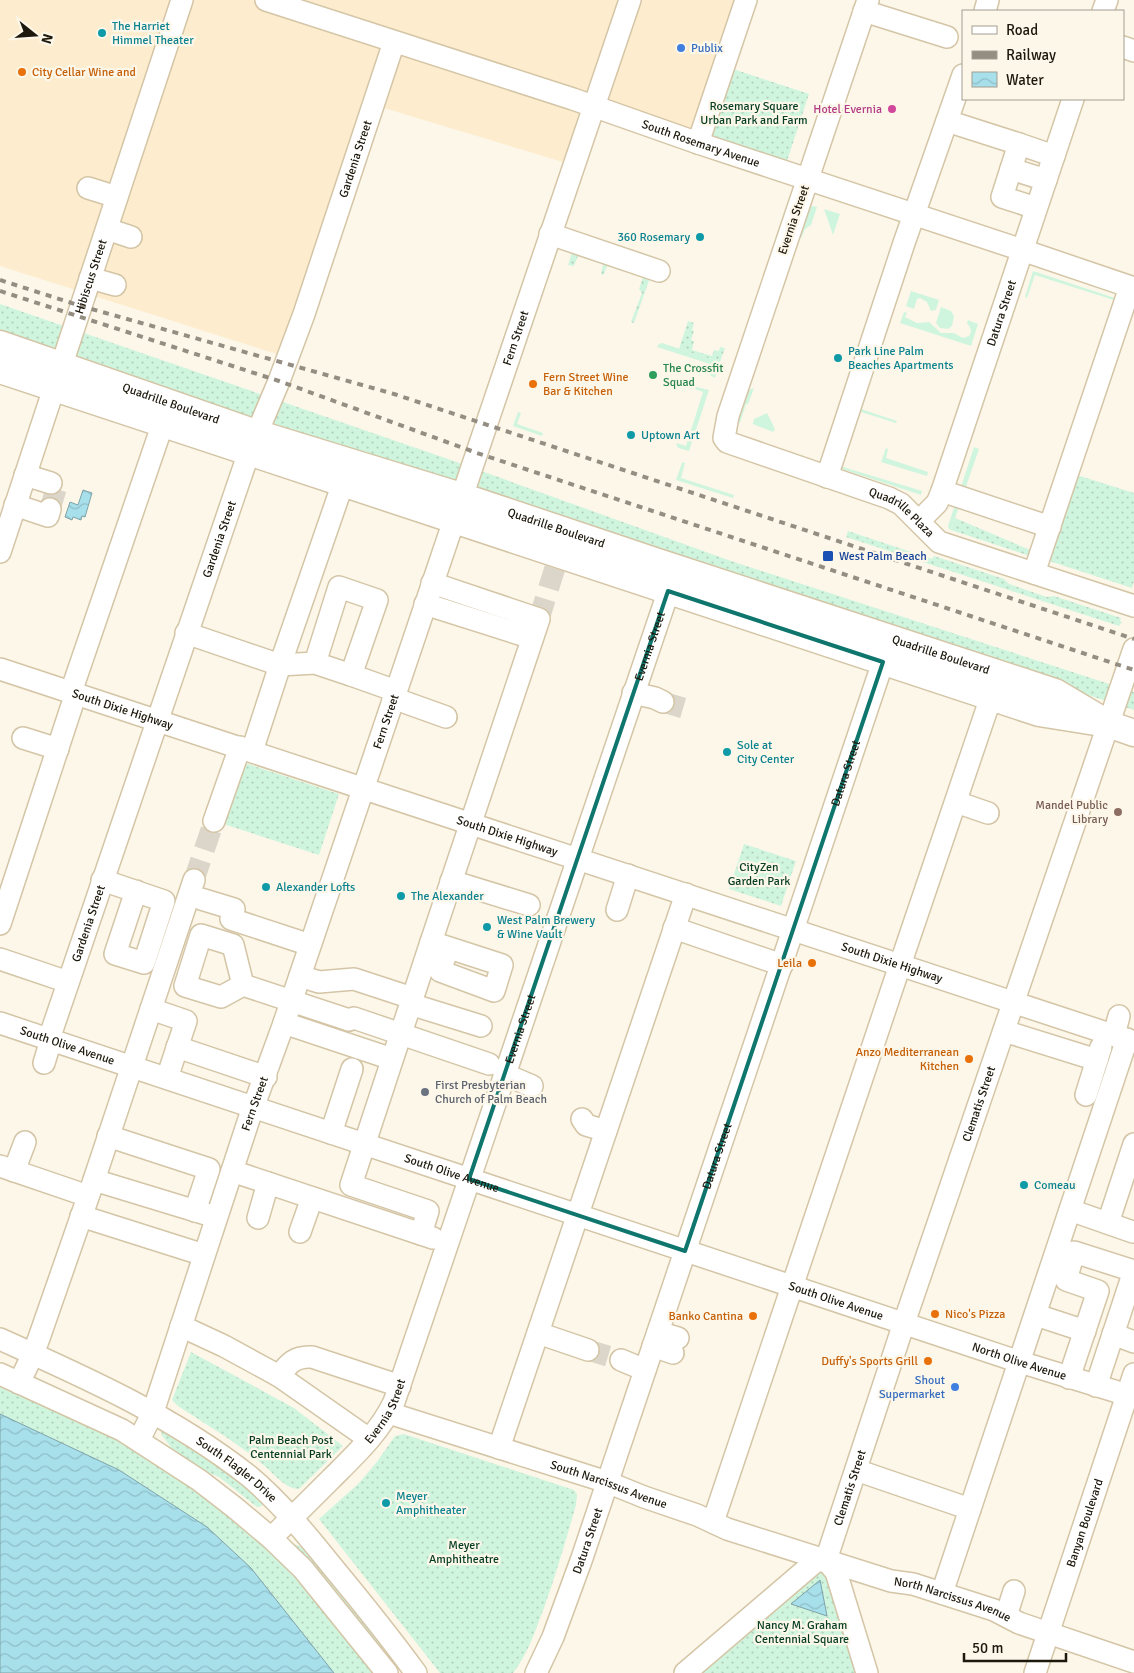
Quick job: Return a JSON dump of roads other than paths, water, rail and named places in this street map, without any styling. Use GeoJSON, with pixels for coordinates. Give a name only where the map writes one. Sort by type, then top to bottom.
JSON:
{"type":"FeatureCollection","features":[{"type":"Feature","properties":{"kind":"main road","name":"Quadrille Boulevard"},"geometry":{"type":"LineString","coordinates":[[0,344],[58,376],[163,424],[252,442],[343,483],[457,507]]}},
{"type":"Feature","properties":{"kind":"main road","name":"Quadrille Boulevard"},"geometry":{"type":"LineString","coordinates":[[0,370],[58,376],[252,442],[457,507],[887,650],[1055,692],[1108,724]]}},
{"type":"Feature","properties":{"kind":"main road","name":"Quadrille Boulevard"},"geometry":{"type":"LineString","coordinates":[[887,650],[992,697],[1045,715],[1108,724],[1134,733]]}},
{"type":"Feature","properties":{"kind":"street","name":"Hibiscus Street"},"geometry":{"type":"LineString","coordinates":[[0,552],[182,0]]}},
{"type":"Feature","properties":{"kind":"street","name":"South Rosemary Avenue"},"geometry":{"type":"LineString","coordinates":[[266,0],[594,106],[698,143],[1132,288]]}},
{"type":"Feature","properties":{"kind":"street","name":"Fern Street"},"geometry":{"type":"LineString","coordinates":[[139,1440],[153,1412],[253,1107],[266,1077],[424,604],[630,0]]}},
{"type":"Feature","properties":{"kind":"street"},"geometry":{"type":"LineString","coordinates":[[698,143],[746,0]]}},
{"type":"Feature","properties":{"kind":"street"},"geometry":{"type":"LineString","coordinates":[[866,6],[947,37]]}},
{"type":"Feature","properties":{"kind":"street","name":"Evernia Street"},"geometry":{"type":"LineString","coordinates":[[725,440],[723,434],[728,416],[866,6]]}},
{"type":"Feature","properties":{"kind":"street","name":"Gardenia Street"},"geometry":{"type":"LineString","coordinates":[[44,1063],[68,982],[156,720],[252,442],[279,381],[303,290],[394,42]]}},
{"type":"Feature","properties":{"kind":"street"},"geometry":{"type":"LineString","coordinates":[[827,477],[904,243],[962,78]]}},
{"type":"Feature","properties":{"kind":"street","name":"Datura Street"},"geometry":{"type":"LineString","coordinates":[[919,521],[937,503],[942,491],[1074,100]]}},
{"type":"Feature","properties":{"kind":"street"},"geometry":{"type":"LineString","coordinates":[[947,122],[1054,156]]}},
{"type":"Feature","properties":{"kind":"street"},"geometry":{"type":"LineString","coordinates":[[1019,144],[1002,197],[1036,208]]}},
{"type":"Feature","properties":{"kind":"street"},"geometry":{"type":"LineString","coordinates":[[1011,169],[1046,180]]}},
{"type":"Feature","properties":{"kind":"street"},"geometry":{"type":"LineString","coordinates":[[88,188],[117,197]]}},
{"type":"Feature","properties":{"kind":"street"},"geometry":{"type":"LineString","coordinates":[[107,228],[131,236]]}},
{"type":"Feature","properties":{"kind":"street"},"geometry":{"type":"LineString","coordinates":[[550,234],[659,271]]}},
{"type":"Feature","properties":{"kind":"street"},"geometry":{"type":"LineString","coordinates":[[90,278],[115,285]]}},
{"type":"Feature","properties":{"kind":"street"},"geometry":{"type":"LineString","coordinates":[[1034,573],[1132,288]]}},
{"type":"Feature","properties":{"kind":"street"},"geometry":{"type":"LineString","coordinates":[[0,924],[58,749],[95,619],[163,424]]}},
{"type":"Feature","properties":{"kind":"street","name":"Quadrille Plaza"},"geometry":{"type":"LineString","coordinates":[[725,440],[889,498],[901,504],[939,542],[1134,606]]}},
{"type":"Feature","properties":{"kind":"street"},"geometry":{"type":"LineString","coordinates":[[26,475],[51,483]]}},
{"type":"Feature","properties":{"kind":"street"},"geometry":{"type":"LineString","coordinates":[[214,821],[280,665],[343,483]]}},
{"type":"Feature","properties":{"kind":"street"},"geometry":{"type":"LineString","coordinates":[[942,491],[1050,527]]}},
{"type":"Feature","properties":{"kind":"street"},"geometry":{"type":"LineString","coordinates":[[16,505],[48,516],[50,509]]}},
{"type":"Feature","properties":{"kind":"street","name":"Evernia Street"},"geometry":{"type":"LineString","coordinates":[[270,1538],[348,1462],[389,1413],[400,1386],[448,1242],[468,1178],[497,1069],[577,858],[672,580]]}},
{"type":"Feature","properties":{"kind":"street"},"geometry":{"type":"LineString","coordinates":[[421,1234],[428,1211],[351,1185],[411,1001],[439,945],[451,881],[538,619],[432,582]]}},
{"type":"Feature","properties":{"kind":"street"},"geometry":{"type":"LineString","coordinates":[[315,663],[339,587],[377,600],[351,675]]}},
{"type":"Feature","properties":{"kind":"street"},"geometry":{"type":"LineString","coordinates":[[424,604],[532,638]]}},
{"type":"Feature","properties":{"kind":"street"},"geometry":{"type":"LineString","coordinates":[[186,633],[280,665],[315,663],[351,675],[446,717]]}},
{"type":"Feature","properties":{"kind":"street","name":"Clematis Street"},"geometry":{"type":"LineString","coordinates":[[826,1560],[904,1323],[1134,649]]}},
{"type":"Feature","properties":{"kind":"street","name":"Datura Street"},"geometry":{"type":"LineString","coordinates":[[536,1673],[553,1637],[582,1558],[887,650]]}},
{"type":"Feature","properties":{"kind":"street","name":"South Dixie Highway"},"geometry":{"type":"LineString","coordinates":[[0,669],[900,965],[1014,1002],[1120,1033]]}},
{"type":"Feature","properties":{"kind":"street"},"geometry":{"type":"LineString","coordinates":[[633,693],[655,698],[663,702]]}},
{"type":"Feature","properties":{"kind":"street"},"geometry":{"type":"LineString","coordinates":[[713,1522],[992,697]]}},
{"type":"Feature","properties":{"kind":"street"},"geometry":{"type":"LineString","coordinates":[[23,738],[58,749]]}},
{"type":"Feature","properties":{"kind":"street"},"geometry":{"type":"LineString","coordinates":[[956,802],[988,813]]}},
{"type":"Feature","properties":{"kind":"street"},"geometry":{"type":"LineString","coordinates":[[617,910],[628,875]]}},
{"type":"Feature","properties":{"kind":"street"},"geometry":{"type":"LineString","coordinates":[[102,880],[136,891]]}},
{"type":"Feature","properties":{"kind":"street"},"geometry":{"type":"LineString","coordinates":[[451,881],[529,905]]}},
{"type":"Feature","properties":{"kind":"street"},"geometry":{"type":"LineString","coordinates":[[310,945],[231,918],[234,909],[197,889],[151,1009],[33,1354],[10,1378],[116,1427],[199,1480],[270,1538],[303,1569],[387,1673]]}},
{"type":"Feature","properties":{"kind":"street"},"geometry":{"type":"LineString","coordinates":[[500,1448],[686,894]]}},
{"type":"Feature","properties":{"kind":"street"},"geometry":{"type":"LineString","coordinates":[[674,928],[782,965]]}},
{"type":"Feature","properties":{"kind":"street"},"geometry":{"type":"LineString","coordinates":[[0,959],[68,982]]}},
{"type":"Feature","properties":{"kind":"street"},"geometry":{"type":"LineString","coordinates":[[300,976],[319,982],[354,979],[481,1026]]}},
{"type":"Feature","properties":{"kind":"street"},"geometry":{"type":"LineString","coordinates":[[243,985],[349,1020],[354,1018],[400,1034],[497,1069],[532,1086]]}},
{"type":"Feature","properties":{"kind":"street"},"geometry":{"type":"LineString","coordinates":[[151,1009],[186,1021],[167,1078]]}},
{"type":"Feature","properties":{"kind":"street","name":"South Olive Avenue"},"geometry":{"type":"LineString","coordinates":[[0,1023],[904,1323]]}},
{"type":"Feature","properties":{"kind":"street"},"geometry":{"type":"LineString","coordinates":[[284,1023],[392,1059]]}},
{"type":"Feature","properties":{"kind":"street"},"geometry":{"type":"LineString","coordinates":[[1004,1031],[1097,1060]]}},
{"type":"Feature","properties":{"kind":"street"},"geometry":{"type":"LineString","coordinates":[[1086,1095],[1097,1060],[1120,1033]]}},
{"type":"Feature","properties":{"kind":"street"},"geometry":{"type":"LineString","coordinates":[[942,1593],[1070,1210],[1120,1033]]}},
{"type":"Feature","properties":{"kind":"street"},"geometry":{"type":"LineString","coordinates":[[177,1047],[266,1077]]}},
{"type":"Feature","properties":{"kind":"street"},"geometry":{"type":"LineString","coordinates":[[331,1133],[352,1069]]}},
{"type":"Feature","properties":{"kind":"street"},"geometry":{"type":"LineString","coordinates":[[582,1119],[586,1125],[606,1131]]}},
{"type":"Feature","properties":{"kind":"street"},"geometry":{"type":"LineString","coordinates":[[108,1136],[209,1169],[195,1211]]}},
{"type":"Feature","properties":{"kind":"street"},"geometry":{"type":"LineString","coordinates":[[25,1142],[7,1169],[195,1211],[217,1218]]}},
{"type":"Feature","properties":{"kind":"street"},"geometry":{"type":"LineString","coordinates":[[1108,1223],[1134,1144]]}},
{"type":"Feature","properties":{"kind":"street"},"geometry":{"type":"LineString","coordinates":[[232,1171],[448,1242]]}},
{"type":"Feature","properties":{"kind":"street"},"geometry":{"type":"LineString","coordinates":[[258,1218],[268,1183]]}},
{"type":"Feature","properties":{"kind":"street"},"geometry":{"type":"LineString","coordinates":[[300,1232],[312,1198]]}},
{"type":"Feature","properties":{"kind":"street"},"geometry":{"type":"LineString","coordinates":[[1070,1210],[1133,1232]]}},
{"type":"Feature","properties":{"kind":"street"},"geometry":{"type":"LineString","coordinates":[[81,1216],[204,1255]]}},
{"type":"Feature","properties":{"kind":"street"},"geometry":{"type":"LineString","coordinates":[[1070,1378],[1098,1291],[1066,1280],[1074,1252],[1134,1270],[1096,1386]]}},
{"type":"Feature","properties":{"kind":"street"},"geometry":{"type":"LineString","coordinates":[[1036,1315],[1085,1332]]}},
{"type":"Feature","properties":{"kind":"street","name":"North Olive Avenue"},"geometry":{"type":"LineString","coordinates":[[904,1323],[1130,1396]]}},
{"type":"Feature","properties":{"kind":"street"},"geometry":{"type":"LineString","coordinates":[[181,1326],[224,1346],[279,1376],[369,1439]]}},
{"type":"Feature","properties":{"kind":"street"},"geometry":{"type":"LineString","coordinates":[[538,1333],[588,1350]]}},
{"type":"Feature","properties":{"kind":"street"},"geometry":{"type":"LineString","coordinates":[[1113,1334],[1134,1342]]}},
{"type":"Feature","properties":{"kind":"street","name":"South Flagler Drive"},"geometry":{"type":"LineString","coordinates":[[0,1339],[153,1412],[249,1477],[292,1518],[416,1673]]}},
{"type":"Feature","properties":{"kind":"street"},"geometry":{"type":"LineString","coordinates":[[655,1339],[676,1345]]}},
{"type":"Feature","properties":{"kind":"street"},"geometry":{"type":"LineString","coordinates":[[279,1376],[289,1364],[301,1356],[312,1357],[400,1386]]}},
{"type":"Feature","properties":{"kind":"street"},"geometry":{"type":"LineString","coordinates":[[620,1360],[645,1370]]}},
{"type":"Feature","properties":{"kind":"street","name":"Banyan Boulevard"},"geometry":{"type":"LineString","coordinates":[[1032,1668],[1048,1633],[1130,1396],[1134,1374]]}},
{"type":"Feature","properties":{"kind":"street","name":"South Narcissus Avenue"},"geometry":{"type":"LineString","coordinates":[[389,1413],[607,1482],[727,1529],[826,1560]]}},
{"type":"Feature","properties":{"kind":"street"},"geometry":{"type":"LineString","coordinates":[[856,1470],[970,1509]]}},
{"type":"Feature","properties":{"kind":"street"},"geometry":{"type":"LineString","coordinates":[[685,1673],[815,1562],[826,1560],[836,1572],[867,1673]]}},
{"type":"Feature","properties":{"kind":"street","name":"North Narcissus Avenue"},"geometry":{"type":"LineString","coordinates":[[826,1560],[891,1581],[913,1584],[994,1610],[1019,1623],[1134,1662]]}},
{"type":"Feature","properties":{"kind":"street"},"geometry":{"type":"LineString","coordinates":[[1006,1616],[1014,1592]]}},
{"type":"Feature","properties":{"kind":"water"},"geometry":{"type":"Polygon","coordinates":[[[83,490],[92,493],[85,517],[82,516],[81,520],[73,517],[72,520],[65,517],[70,502],[78,505],[83,490]]]}},
{"type":"Feature","properties":{"kind":"water"},"geometry":{"type":"Polygon","coordinates":[[[0,1414],[119,1470],[207,1527],[251,1568],[334,1673],[0,1673],[0,1414]]]}},
{"type":"Feature","properties":{"kind":"water"},"geometry":{"type":"Polygon","coordinates":[[[820,1580],[827,1616],[791,1604],[820,1580]]]}},
{"type":"Feature","properties":{"kind":"tunnel"},"geometry":{"type":"LineString","coordinates":[[50,509],[57,486],[51,483]]}},
{"type":"Feature","properties":{"kind":"tunnel"},"geometry":{"type":"LineString","coordinates":[[539,619],[559,555]]}},
{"type":"Feature","properties":{"kind":"tunnel"},"geometry":{"type":"LineString","coordinates":[[663,702],[690,710]]}},
{"type":"Feature","properties":{"kind":"tunnel"},"geometry":{"type":"LineString","coordinates":[[194,880],[214,821]]}},
{"type":"Feature","properties":{"kind":"tunnel"},"geometry":{"type":"LineString","coordinates":[[588,1350],[621,1360]]}},
{"type":"Feature","properties":{"kind":"railway"},"geometry":{"type":"LineString","coordinates":[[0,280],[81,306],[394,394],[1134,639]]}},
{"type":"Feature","properties":{"kind":"railway"},"geometry":{"type":"LineString","coordinates":[[0,291],[279,381],[477,453],[1134,670]]}},
{"type":"Feature","properties":{"kind":"place","name":"The Harriet Himmel Theater"},"geometry":{"type":"Point","coordinates":[102,33]}},
{"type":"Feature","properties":{"kind":"place","name":"Publix"},"geometry":{"type":"Point","coordinates":[681,48]}},
{"type":"Feature","properties":{"kind":"place","name":"City Cellar Wine and"},"geometry":{"type":"Point","coordinates":[22,72]}},
{"type":"Feature","properties":{"kind":"place","name":"Hotel Evernia"},"geometry":{"type":"Point","coordinates":[892,109]}},
{"type":"Feature","properties":{"kind":"place","name":"360 Rosemary"},"geometry":{"type":"Point","coordinates":[700,237]}},
{"type":"Feature","properties":{"kind":"place","name":"Park Line Palm Beaches Apartments"},"geometry":{"type":"Point","coordinates":[838,358]}},
{"type":"Feature","properties":{"kind":"place","name":"The Crossfit Squad"},"geometry":{"type":"Point","coordinates":[653,375]}},
{"type":"Feature","properties":{"kind":"place","name":"Fern Street Wine Bar & Kitchen"},"geometry":{"type":"Point","coordinates":[533,384]}},
{"type":"Feature","properties":{"kind":"place","name":"Uptown Art"},"geometry":{"type":"Point","coordinates":[631,435]}},
{"type":"Feature","properties":{"kind":"place","name":"West Palm Beach"},"geometry":{"type":"Point","coordinates":[828,556]}},
{"type":"Feature","properties":{"kind":"place","name":"Sole at City Center"},"geometry":{"type":"Point","coordinates":[727,752]}},
{"type":"Feature","properties":{"kind":"place","name":"Mandel Public Library"},"geometry":{"type":"Point","coordinates":[1118,812]}},
{"type":"Feature","properties":{"kind":"place","name":"Alexander Lofts"},"geometry":{"type":"Point","coordinates":[266,887]}},
{"type":"Feature","properties":{"kind":"place","name":"The Alexander"},"geometry":{"type":"Point","coordinates":[401,896]}},
{"type":"Feature","properties":{"kind":"place","name":"West Palm Brewery & Wine Vault"},"geometry":{"type":"Point","coordinates":[487,927]}},
{"type":"Feature","properties":{"kind":"place","name":"Leila"},"geometry":{"type":"Point","coordinates":[812,963]}},
{"type":"Feature","properties":{"kind":"place","name":"Anzo Mediterranean Kitchen"},"geometry":{"type":"Point","coordinates":[969,1059]}},
{"type":"Feature","properties":{"kind":"place","name":"First Presbyterian Church of Palm Beach"},"geometry":{"type":"Point","coordinates":[425,1092]}},
{"type":"Feature","properties":{"kind":"place","name":"Comeau"},"geometry":{"type":"Point","coordinates":[1024,1185]}},
{"type":"Feature","properties":{"kind":"place","name":"Nico's Pizza"},"geometry":{"type":"Point","coordinates":[935,1314]}},
{"type":"Feature","properties":{"kind":"place","name":"Banko Cantina"},"geometry":{"type":"Point","coordinates":[753,1316]}},
{"type":"Feature","properties":{"kind":"place","name":"Duffy's Sports Grill"},"geometry":{"type":"Point","coordinates":[928,1361]}},
{"type":"Feature","properties":{"kind":"place","name":"Shout Supermarket"},"geometry":{"type":"Point","coordinates":[955,1387]}},
{"type":"Feature","properties":{"kind":"place","name":"Meyer Amphitheater"},"geometry":{"type":"Point","coordinates":[386,1503]}},
{"type":"Feature","properties":{"kind":"park label","name":"Rosemary Square Urban Park and Farm"},"geometry":{"type":"Point","coordinates":[754,113]}},
{"type":"Feature","properties":{"kind":"park label","name":"CityZen Garden Park"},"geometry":{"type":"Point","coordinates":[759,874]}},
{"type":"Feature","properties":{"kind":"park label","name":"Palm Beach Post Centennial Park"},"geometry":{"type":"Point","coordinates":[291,1447]}},
{"type":"Feature","properties":{"kind":"park label","name":"Meyer Amphitheatre"},"geometry":{"type":"Point","coordinates":[464,1552]}},
{"type":"Feature","properties":{"kind":"park label","name":"Nancy M. Graham Centennial Square"},"geometry":{"type":"Point","coordinates":[802,1632]}}]}
